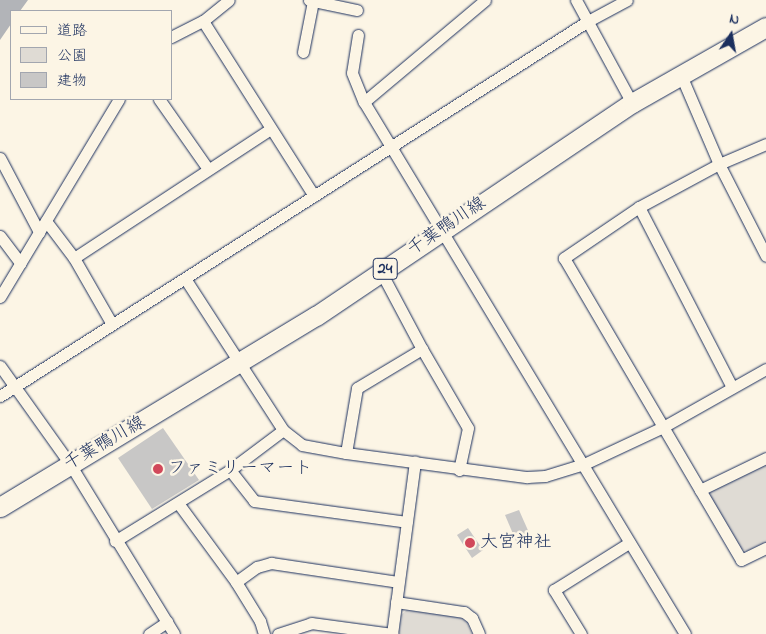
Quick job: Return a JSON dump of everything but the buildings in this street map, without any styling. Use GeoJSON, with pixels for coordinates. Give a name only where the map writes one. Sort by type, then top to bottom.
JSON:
{"type":"FeatureCollection","features":[{"type":"Feature","properties":{"kind":"main road","name":"千葉鴨川線"},"geometry":{"type":"LineString","coordinates":[[0,506],[240,364],[381,272],[442,229],[632,103],[680,73],[766,27]]}},
{"type":"Feature","properties":{"kind":"street"},"geometry":{"type":"LineString","coordinates":[[172,36],[203,21],[230,0]]}},
{"type":"Feature","properties":{"kind":"street"},"geometry":{"type":"LineString","coordinates":[[303,52],[311,0],[357,10]]}},
{"type":"Feature","properties":{"kind":"street"},"geometry":{"type":"LineString","coordinates":[[364,102],[486,0]]}},
{"type":"Feature","properties":{"kind":"street"},"geometry":{"type":"LineString","coordinates":[[576,0],[632,103]]}},
{"type":"Feature","properties":{"kind":"street"},"geometry":{"type":"LineString","coordinates":[[0,396],[112,324],[186,280],[588,21],[627,0]]}},
{"type":"Feature","properties":{"kind":"street"},"geometry":{"type":"LineString","coordinates":[[203,21],[269,130],[314,196]]}},
{"type":"Feature","properties":{"kind":"street"},"geometry":{"type":"LineString","coordinates":[[358,35],[352,73],[364,102],[685,634]]}},
{"type":"Feature","properties":{"kind":"street"},"geometry":{"type":"LineString","coordinates":[[680,73],[719,164],[766,256]]}},
{"type":"Feature","properties":{"kind":"street"},"geometry":{"type":"LineString","coordinates":[[0,297],[118,100]]}},
{"type":"Feature","properties":{"kind":"street"},"geometry":{"type":"LineString","coordinates":[[160,100],[208,169]]}},
{"type":"Feature","properties":{"kind":"street"},"geometry":{"type":"LineString","coordinates":[[74,258],[269,130]]}},
{"type":"Feature","properties":{"kind":"street"},"geometry":{"type":"LineString","coordinates":[[766,144],[719,164],[639,207],[564,258],[741,560],[766,548]]}},
{"type":"Feature","properties":{"kind":"street"},"geometry":{"type":"LineString","coordinates":[[0,158],[38,232]]}},
{"type":"Feature","properties":{"kind":"street"},"geometry":{"type":"LineString","coordinates":[[639,207],[732,387]]}},
{"type":"Feature","properties":{"kind":"street"},"geometry":{"type":"LineString","coordinates":[[46,221],[74,258],[112,324]]}},
{"type":"Feature","properties":{"kind":"street"},"geometry":{"type":"LineString","coordinates":[[0,236],[20,263]]}},
{"type":"Feature","properties":{"kind":"street"},"geometry":{"type":"LineString","coordinates":[[381,272],[422,349],[468,428],[459,470]]}},
{"type":"Feature","properties":{"kind":"street"},"geometry":{"type":"LineString","coordinates":[[186,280],[283,430],[302,445],[346,453],[459,470],[527,477],[582,464],[663,427],[766,369]]}},
{"type":"Feature","properties":{"kind":"street"},"geometry":{"type":"LineString","coordinates":[[346,453],[357,388],[422,349]]}},
{"type":"Feature","properties":{"kind":"street"},"geometry":{"type":"LineString","coordinates":[[0,366],[13,388],[70,464],[115,541],[174,634]]}},
{"type":"Feature","properties":{"kind":"street"},"geometry":{"type":"LineString","coordinates":[[115,541],[230,470],[283,430]]}},
{"type":"Feature","properties":{"kind":"street"},"geometry":{"type":"LineString","coordinates":[[700,490],[766,458]]}},
{"type":"Feature","properties":{"kind":"street"},"geometry":{"type":"LineString","coordinates":[[278,634],[312,622],[392,634],[414,462]]}},
{"type":"Feature","properties":{"kind":"street"},"geometry":{"type":"LineString","coordinates":[[230,470],[254,501],[407,522]]}},
{"type":"Feature","properties":{"kind":"street"},"geometry":{"type":"LineString","coordinates":[[178,503],[236,582],[260,621],[264,634]]}},
{"type":"Feature","properties":{"kind":"street"},"geometry":{"type":"LineString","coordinates":[[581,634],[554,590],[629,543]]}},
{"type":"Feature","properties":{"kind":"street"},"geometry":{"type":"LineString","coordinates":[[236,582],[257,567],[271,564],[398,582]]}},
{"type":"Feature","properties":{"kind":"street"},"geometry":{"type":"LineString","coordinates":[[396,602],[464,612],[472,618],[479,634]]}},
{"type":"Feature","properties":{"kind":"street"},"geometry":{"type":"LineString","coordinates":[[149,634],[167,622]]}},
{"type":"Feature","properties":{"kind":"green space"},"geometry":{"type":"Polygon","coordinates":[[[766,464],[766,542],[747,551],[741,549],[710,497],[712,488],[766,464]]]}},
{"type":"Feature","properties":{"kind":"green space"},"geometry":{"type":"Polygon","coordinates":[[[407,610],[459,617],[467,622],[472,634],[399,634],[401,615],[407,610]]]}},
{"type":"Feature","properties":{"kind":"shaded area"},"geometry":{"type":"Polygon","coordinates":[[[0,0],[28,0],[21,10],[10,10],[10,25],[0,40],[0,0]]]}},
{"type":"Feature","properties":{"kind":"place","name":"ファミリーマート"},"geometry":{"type":"Point","coordinates":[158,469]}},
{"type":"Feature","properties":{"kind":"place","name":"大宮神社"},"geometry":{"type":"Point","coordinates":[470,543]}}]}
